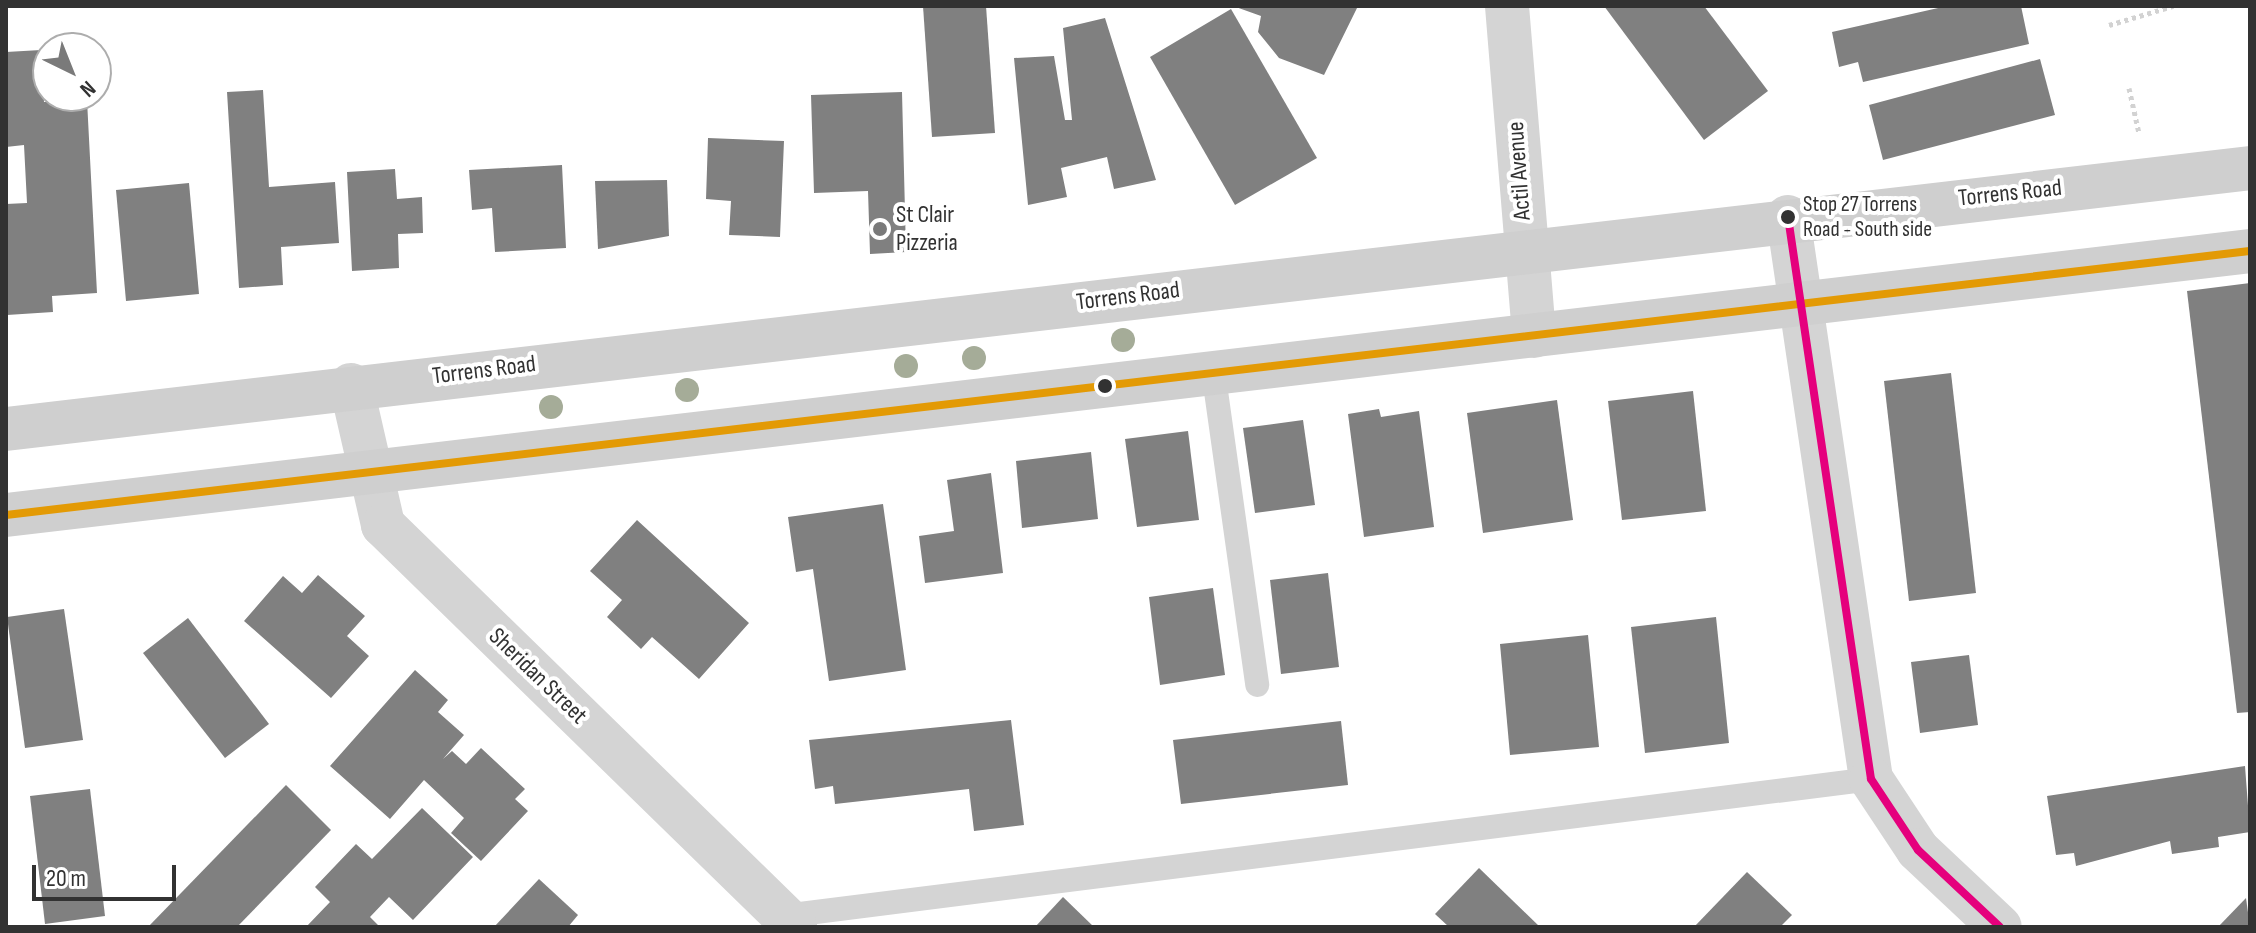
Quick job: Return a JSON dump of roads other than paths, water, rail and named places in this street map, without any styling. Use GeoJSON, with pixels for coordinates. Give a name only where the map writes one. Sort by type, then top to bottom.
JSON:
{"type":"FeatureCollection","features":[{"type":"Feature","properties":{"kind":"main road","name":"Torrens Road"},"geometry":{"type":"LineString","coordinates":[[6,429],[351,385],[1788,217],[2250,168]]}},
{"type":"Feature","properties":{"kind":"main road"},"geometry":{"type":"LineString","coordinates":[[6,515],[368,469],[2250,251]]}},
{"type":"Feature","properties":{"kind":"street","name":"Actil Avenue"},"geometry":{"type":"LineString","coordinates":[[1507,6],[1534,336]]}},
{"type":"Feature","properties":{"kind":"street"},"geometry":{"type":"LineString","coordinates":[[1788,217],[1798,302],[1871,779],[1918,850],[2000,927]]}},
{"type":"Feature","properties":{"kind":"street","name":"Sheridan Street"},"geometry":{"type":"LineString","coordinates":[[351,385],[383,525],[790,922]]}},
{"type":"Feature","properties":{"kind":"lane"},"geometry":{"type":"LineString","coordinates":[[1213,370],[1257,685]]}},
{"type":"Feature","properties":{"kind":"lane"},"geometry":{"type":"LineString","coordinates":[[790,922],[1871,779]]}},
{"type":"Feature","properties":{"kind":"place","name":"Stop 27 Torrens Road - South side"},"geometry":{"type":"Point","coordinates":[1788,217]}},
{"type":"Feature","properties":{"kind":"place","name":"St Clair Pizzeria"},"geometry":{"type":"Point","coordinates":[880,229]}}]}
